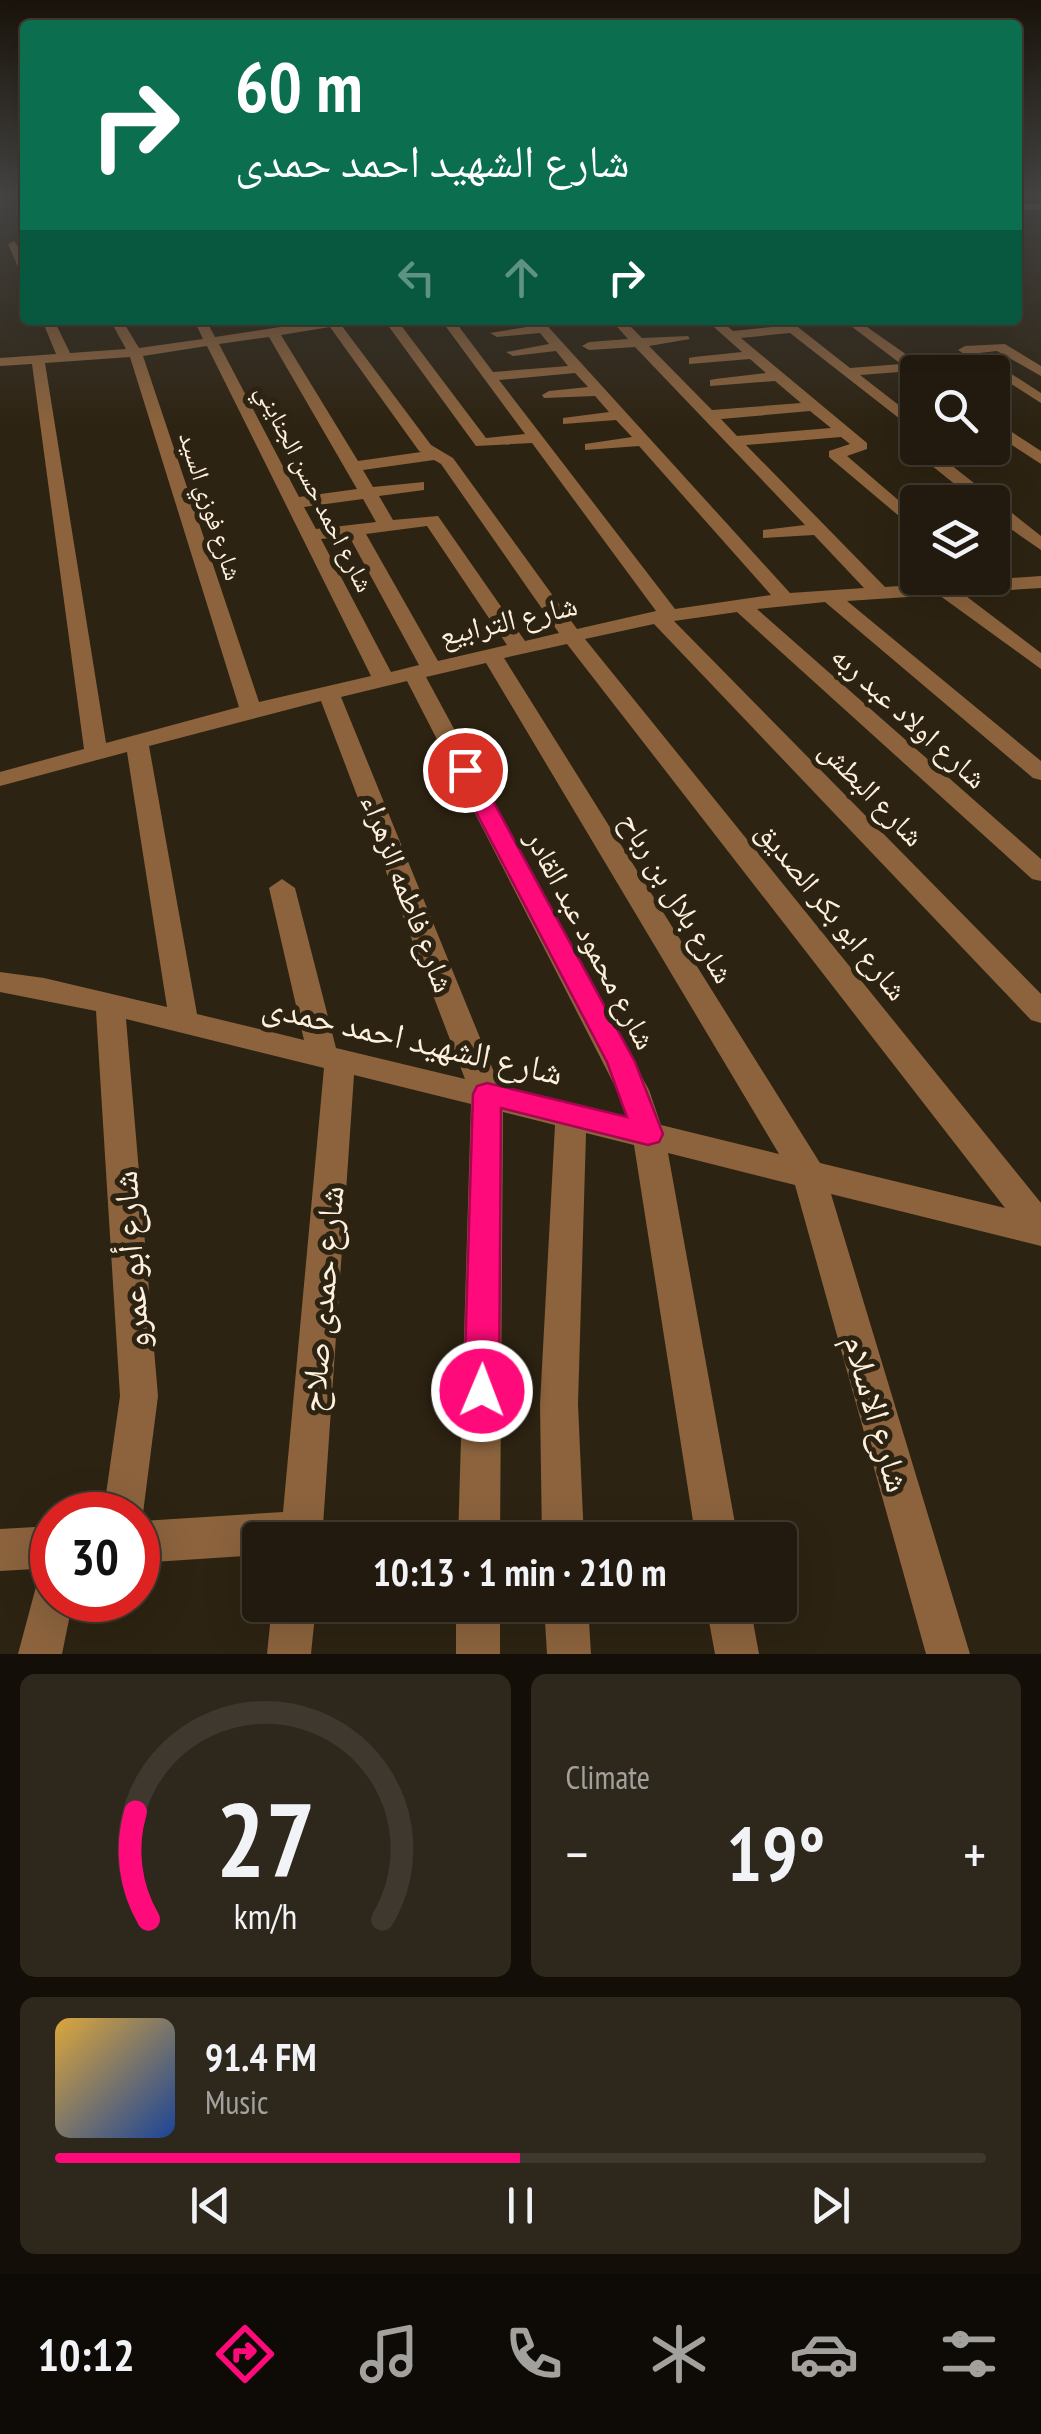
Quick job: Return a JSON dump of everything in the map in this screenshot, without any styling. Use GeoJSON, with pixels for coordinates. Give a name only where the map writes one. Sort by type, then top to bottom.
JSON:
{"type":"FeatureCollection","features":[{"type":"Feature","properties":{"kind":"street"},"geometry":{"type":"LineString","coordinates":[[50,325],[65,358]]}},
{"type":"Feature","properties":{"kind":"street","name":"شارع فوزي السيد"},"geometry":{"type":"LineString","coordinates":[[119,325],[135,353],[251,711]]}},
{"type":"Feature","properties":{"kind":"street","name":"شارع احمد حسن الجنايني"},"geometry":{"type":"LineString","coordinates":[[203,325],[384,680]]}},
{"type":"Feature","properties":{"kind":"street"},"geometry":{"type":"LineString","coordinates":[[0,362],[135,353],[300,325]]}},
{"type":"Feature","properties":{"kind":"street","name":"شارع ابو بكر الصديق"},"geometry":{"type":"LineString","coordinates":[[345,325],[425,448],[446,462],[570,635],[920,1071],[1041,1230]]}},
{"type":"Feature","properties":{"kind":"street"},"geometry":{"type":"LineString","coordinates":[[394,325],[482,443],[538,438]]}},
{"type":"Feature","properties":{"kind":"street","name":"شارع البطش"},"geometry":{"type":"LineString","coordinates":[[451,325],[538,438],[664,616],[1041,1012]]}},
{"type":"Feature","properties":{"kind":"street"},"geometry":{"type":"LineString","coordinates":[[493,328],[518,325]]}},
{"type":"Feature","properties":{"kind":"street"},"geometry":{"type":"LineString","coordinates":[[537,325],[785,599]]}},
{"type":"Feature","properties":{"kind":"street"},"geometry":{"type":"LineString","coordinates":[[621,325],[880,593]]}},
{"type":"Feature","properties":{"kind":"street"},"geometry":{"type":"LineString","coordinates":[[718,325],[862,447],[835,456],[900,512]]}},
{"type":"Feature","properties":{"kind":"street"},"geometry":{"type":"LineString","coordinates":[[729,335],[788,325],[900,414]]}},
{"type":"Feature","properties":{"kind":"street"},"geometry":{"type":"LineString","coordinates":[[856,325],[900,357]]}},
{"type":"Feature","properties":{"kind":"street"},"geometry":{"type":"LineString","coordinates":[[273,332],[388,525]]}},
{"type":"Feature","properties":{"kind":"street"},"geometry":{"type":"LineString","coordinates":[[588,346],[683,339]]}},
{"type":"Feature","properties":{"kind":"street"},"geometry":{"type":"LineString","coordinates":[[513,352],[559,347]]}},
{"type":"Feature","properties":{"kind":"street"},"geometry":{"type":"LineString","coordinates":[[1041,372],[1000,347],[965,350],[1041,400]]}},
{"type":"Feature","properties":{"kind":"street"},"geometry":{"type":"LineString","coordinates":[[694,361],[753,355]]}},
{"type":"Feature","properties":{"kind":"street"},"geometry":{"type":"LineString","coordinates":[[38,360],[96,753]]}},
{"type":"Feature","properties":{"kind":"street"},"geometry":{"type":"LineString","coordinates":[[492,376],[578,369]]}},
{"type":"Feature","properties":{"kind":"street"},"geometry":{"type":"LineString","coordinates":[[848,372],[900,371]]}},
{"type":"Feature","properties":{"kind":"street"},"geometry":{"type":"LineString","coordinates":[[716,383],[778,376]]}},
{"type":"Feature","properties":{"kind":"street"},"geometry":{"type":"LineString","coordinates":[[548,395],[597,391]]}},
{"type":"Feature","properties":{"kind":"street"},"geometry":{"type":"LineString","coordinates":[[709,415],[814,406]]}},
{"type":"Feature","properties":{"kind":"street"},"geometry":{"type":"LineString","coordinates":[[568,420],[618,415]]}},
{"type":"Feature","properties":{"kind":"street"},"geometry":{"type":"LineString","coordinates":[[733,440],[845,432]]}},
{"type":"Feature","properties":{"kind":"street"},"geometry":{"type":"LineString","coordinates":[[1010,437],[1041,459]]}},
{"type":"Feature","properties":{"kind":"street"},"geometry":{"type":"LineString","coordinates":[[592,447],[642,441]]}},
{"type":"Feature","properties":{"kind":"street"},"geometry":{"type":"LineString","coordinates":[[353,467],[436,455]]}},
{"type":"Feature","properties":{"kind":"street"},"geometry":{"type":"LineString","coordinates":[[948,465],[969,485]]}},
{"type":"Feature","properties":{"kind":"street"},"geometry":{"type":"LineString","coordinates":[[294,503],[418,486]]}},
{"type":"Feature","properties":{"kind":"street"},"geometry":{"type":"LineString","coordinates":[[310,535],[426,520],[436,522],[519,648]]}},
{"type":"Feature","properties":{"kind":"street"},"geometry":{"type":"LineString","coordinates":[[1010,521],[1041,545]]}},
{"type":"Feature","properties":{"kind":"street"},"geometry":{"type":"LineString","coordinates":[[769,534],[818,529]]}},
{"type":"Feature","properties":{"kind":"street","name":"شارع محمود عبد القادر"},"geometry":{"type":"LineString","coordinates":[[355,530],[422,671],[621,1062],[648,1134]]}},
{"type":"Feature","properties":{"kind":"street","name":"شارع الترابيع"},"geometry":{"type":"LineString","coordinates":[[1010,582],[1041,582]]}},
{"type":"Feature","properties":{"kind":"street","name":"شارع الترابيع"},"geometry":{"type":"LineString","coordinates":[[0,779],[251,711],[570,635],[740,604],[900,591]]}},
{"type":"Feature","properties":{"kind":"street"},"geometry":{"type":"LineString","coordinates":[[953,595],[1041,663]]}},
{"type":"Feature","properties":{"kind":"street"},"geometry":{"type":"LineString","coordinates":[[832,598],[1041,772]]}},
{"type":"Feature","properties":{"kind":"street","name":"شارع اولاد عبد ربه"},"geometry":{"type":"LineString","coordinates":[[740,604],[1041,873]]}},
{"type":"Feature","properties":{"kind":"street","name":"شارع بلال بن رباح"},"geometry":{"type":"LineString","coordinates":[[492,654],[808,1173]]}},
{"type":"Feature","properties":{"kind":"street","name":"شارع فاطمه الزهراء"},"geometry":{"type":"LineString","coordinates":[[329,693],[487,1094]]}},
{"type":"Feature","properties":{"kind":"street"},"geometry":{"type":"LineString","coordinates":[[137,742],[184,1022]]}},
{"type":"Feature","properties":{"kind":"street","name":"شارع حمدى صلاح"},"geometry":{"type":"LineString","coordinates":[[282,888],[331,1056],[303,1522]]}},
{"type":"Feature","properties":{"kind":"street","name":"شارع الشهيد احمد حمدى"},"geometry":{"type":"LineString","coordinates":[[0,982],[331,1056],[1041,1230]]}},
{"type":"Feature","properties":{"kind":"street","name":"شارع أبو عمرو"},"geometry":{"type":"LineString","coordinates":[[110,1004],[139,1396],[127,1492]]}},
{"type":"Feature","properties":{"kind":"street"},"geometry":{"type":"LineString","coordinates":[[479,1522],[487,1094]]}},
{"type":"Feature","properties":{"kind":"street"},"geometry":{"type":"LineString","coordinates":[[562,1522],[559,1404],[571,1114]]}},
{"type":"Feature","properties":{"kind":"street"},"geometry":{"type":"LineString","coordinates":[[648,1134],[715,1522]]}},
{"type":"Feature","properties":{"kind":"street","name":"شارع الاسلام"},"geometry":{"type":"LineString","coordinates":[[808,1173],[948,1654]]}},
{"type":"Feature","properties":{"kind":"street"},"geometry":{"type":"LineString","coordinates":[[160,1541],[242,1538]]}},
{"type":"Feature","properties":{"kind":"street"},"geometry":{"type":"LineString","coordinates":[[0,1550],[30,1548]]}},
{"type":"Feature","properties":{"kind":"street"},"geometry":{"type":"LineString","coordinates":[[40,1654],[47,1622]]}},
{"type":"Feature","properties":{"kind":"street"},"geometry":{"type":"LineString","coordinates":[[289,1654],[292,1622]]}},
{"type":"Feature","properties":{"kind":"street"},"geometry":{"type":"LineString","coordinates":[[478,1622],[478,1654]]}},
{"type":"Feature","properties":{"kind":"street"},"geometry":{"type":"LineString","coordinates":[[567,1622],[569,1654]]}},
{"type":"Feature","properties":{"kind":"street"},"geometry":{"type":"LineString","coordinates":[[731,1622],[737,1654]]}},
{"type":"Feature","properties":{"kind":"route"},"geometry":{"type":"LineString","coordinates":[[465,770],[621,1062],[648,1134],[487,1094],[482,1391]]}}]}
